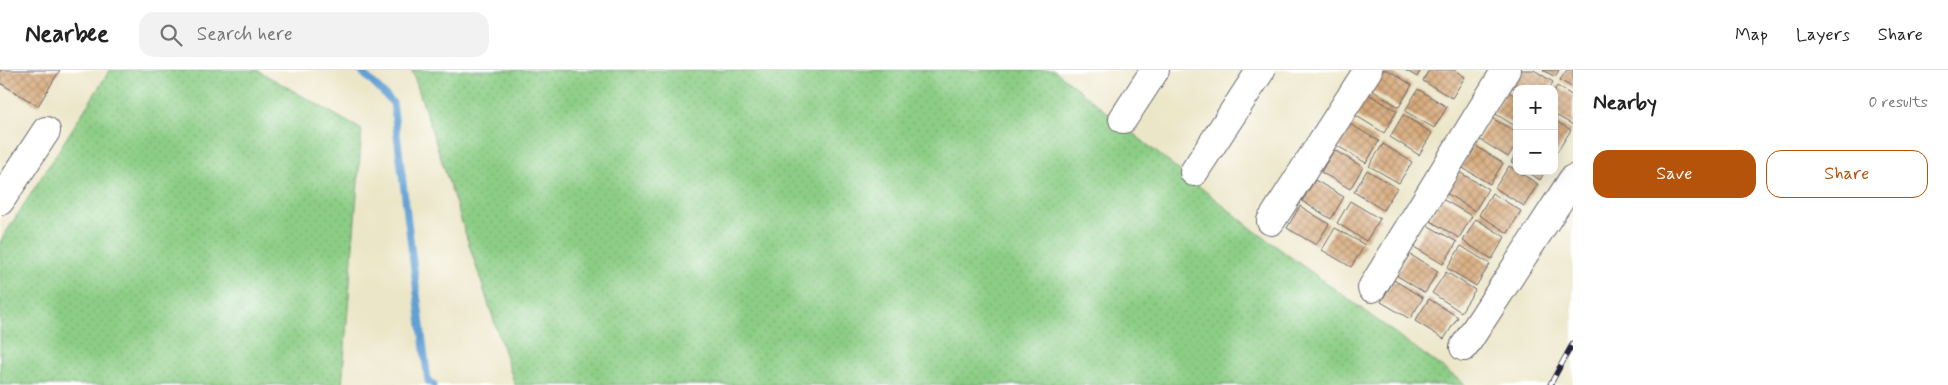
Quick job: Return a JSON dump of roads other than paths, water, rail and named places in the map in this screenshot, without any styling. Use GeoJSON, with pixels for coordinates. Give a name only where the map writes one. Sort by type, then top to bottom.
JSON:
{"type":"FeatureCollection","features":[{"type":"Feature","properties":{"kind":"street"},"geometry":{"type":"LineString","coordinates":[[1123,120],[1155,70]]}},
{"type":"Feature","properties":{"kind":"street"},"geometry":{"type":"LineString","coordinates":[[1194,172],[1261,70]]}},
{"type":"Feature","properties":{"kind":"street"},"geometry":{"type":"LineString","coordinates":[[1271,221],[1368,70]]}},
{"type":"Feature","properties":{"kind":"street"},"geometry":{"type":"LineString","coordinates":[[1372,288],[1506,70]]}},
{"type":"Feature","properties":{"kind":"street"},"geometry":{"type":"LineString","coordinates":[[0,200],[46,130]]}},
{"type":"Feature","properties":{"kind":"street"},"geometry":{"type":"LineString","coordinates":[[1464,347],[1573,179]]}},
{"type":"Feature","properties":{"kind":"waterway"},"geometry":{"type":"LineString","coordinates":[[360,70],[393,103],[428,381],[434,385]]}},
{"type":"Feature","properties":{"kind":"railway"},"geometry":{"type":"LineString","coordinates":[[1550,385],[1573,343]]}}]}
